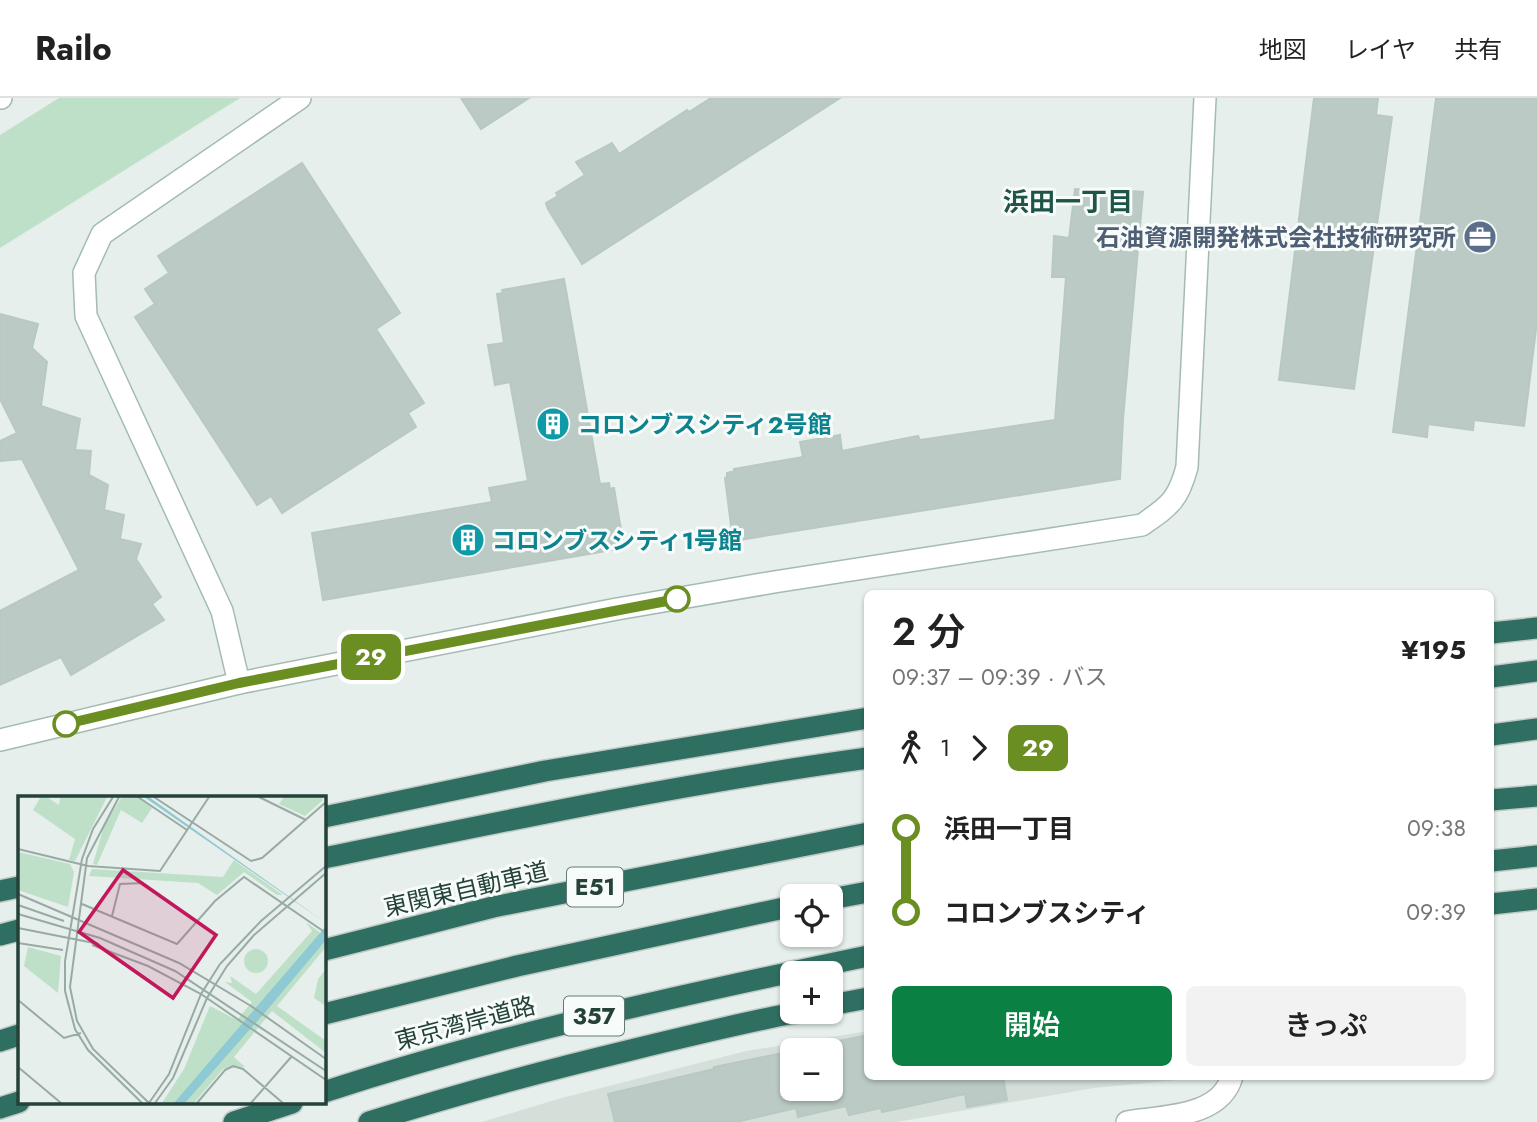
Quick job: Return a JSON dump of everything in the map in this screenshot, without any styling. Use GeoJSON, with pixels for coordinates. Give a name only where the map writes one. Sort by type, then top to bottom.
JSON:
{"type":"FeatureCollection","features":[{"type":"Feature","properties":{"kind":"highway"},"geometry":{"type":"LineString","coordinates":[[1494,633],[1537,628]]}},
{"type":"Feature","properties":{"kind":"highway"},"geometry":{"type":"LineString","coordinates":[[1494,677],[1537,671]]}},
{"type":"Feature","properties":{"kind":"highway"},"geometry":{"type":"LineString","coordinates":[[326,817],[545,771],[864,719]]}},
{"type":"Feature","properties":{"kind":"highway"},"geometry":{"type":"LineString","coordinates":[[1494,734],[1537,729]]}},
{"type":"Feature","properties":{"kind":"highway"},"geometry":{"type":"LineString","coordinates":[[326,858],[563,809],[864,759]]}},
{"type":"Feature","properties":{"kind":"highway"},"geometry":{"type":"LineString","coordinates":[[1494,800],[1537,796]]}},
{"type":"Feature","properties":{"kind":"highway","name":"東関東自動車道"},"geometry":{"type":"LineString","coordinates":[[326,949],[493,907],[864,834]]}},
{"type":"Feature","properties":{"kind":"highway"},"geometry":{"type":"LineString","coordinates":[[1494,861],[1537,856]]}},
{"type":"Feature","properties":{"kind":"highway"},"geometry":{"type":"LineString","coordinates":[[0,891],[18,887]]}},
{"type":"Feature","properties":{"kind":"highway"},"geometry":{"type":"LineString","coordinates":[[843,897],[864,893]]}},
{"type":"Feature","properties":{"kind":"highway"},"geometry":{"type":"LineString","coordinates":[[1494,904],[1537,899]]}},
{"type":"Feature","properties":{"kind":"highway","name":"E51"},"geometry":{"type":"LineString","coordinates":[[326,1014],[517,966],[780,909]]}},
{"type":"Feature","properties":{"kind":"highway"},"geometry":{"type":"LineString","coordinates":[[0,935],[18,930]]}},
{"type":"Feature","properties":{"kind":"highway","name":"東京湾岸道路"},"geometry":{"type":"LineString","coordinates":[[326,1091],[520,1034],[637,1005],[864,957]]}},
{"type":"Feature","properties":{"kind":"highway"},"geometry":{"type":"LineString","coordinates":[[843,1003],[864,999]]}},
{"type":"Feature","properties":{"kind":"highway","name":"357"},"geometry":{"type":"LineString","coordinates":[[369,1122],[417,1106],[578,1063],[780,1016]]}},
{"type":"Feature","properties":{"kind":"highway"},"geometry":{"type":"LineString","coordinates":[[0,1041],[18,1035]]}},
{"type":"Feature","properties":{"kind":"highway"},"geometry":{"type":"LineString","coordinates":[[234,1122],[289,1104]]}},
{"type":"Feature","properties":{"kind":"street"},"geometry":{"type":"LineString","coordinates":[[239,683],[222,611],[86,316],[84,273],[102,234],[300,98]]}},
{"type":"Feature","properties":{"kind":"street"},"geometry":{"type":"LineString","coordinates":[[0,740],[239,683],[617,609],[1142,525],[1171,504],[1182,485],[1187,467],[1205,98]]}},
{"type":"Feature","properties":{"kind":"street"},"geometry":{"type":"LineString","coordinates":[[1127,1122],[1203,1109],[1219,1100],[1231,1080]]}},
{"type":"Feature","properties":{"kind":"shaded area"},"geometry":{"type":"Polygon","coordinates":[[[864,1032],[864,1080],[1178,1080],[1094,1088],[897,1122],[482,1122],[558,1099],[746,1051],[780,1045],[780,1101],[843,1101],[843,1038],[825,1038],[864,1032]]]}},
{"type":"Feature","properties":{"kind":"green space"},"geometry":{"type":"Polygon","coordinates":[[[59,98],[240,98],[0,248],[0,135],[59,98]]]}},
{"type":"Feature","properties":{"kind":"building"},"geometry":{"type":"Polygon","coordinates":[[[461,98],[529,98],[481,129],[461,98]]]}},
{"type":"Feature","properties":{"kind":"building"},"geometry":{"type":"Polygon","coordinates":[[[711,98],[840,98],[582,264],[546,203],[558,196],[556,193],[585,175],[576,162],[612,143],[619,154],[687,110],[689,112],[711,98]]]}},
{"type":"Feature","properties":{"kind":"building"},"geometry":{"type":"Polygon","coordinates":[[[1314,98],[1378,98],[1376,115],[1392,117],[1354,389],[1279,380],[1314,98]]]}},
{"type":"Feature","properties":{"kind":"building"},"geometry":{"type":"Polygon","coordinates":[[[1436,98],[1537,98],[1537,321],[1524,426],[1474,420],[1473,430],[1428,424],[1427,437],[1393,432],[1436,98]]]}},
{"type":"Feature","properties":{"kind":"building"},"geometry":{"type":"Polygon","coordinates":[[[302,163],[400,313],[376,329],[424,403],[408,413],[416,427],[282,513],[271,496],[257,505],[135,317],[155,304],[145,289],[169,273],[158,256],[302,163]]]}},
{"type":"Feature","properties":{"kind":"building"},"geometry":{"type":"Polygon","coordinates":[[[1075,189],[1115,193],[1115,190],[1143,192],[1120,479],[733,541],[725,478],[727,473],[735,471],[734,469],[803,457],[800,442],[840,435],[842,451],[918,436],[920,440],[1055,420],[1066,277],[1052,277],[1054,236],[1069,238],[1075,189]]]}},
{"type":"Feature","properties":{"kind":"building"},"geometry":{"type":"Polygon","coordinates":[[[564,279],[600,484],[609,483],[610,489],[614,488],[624,548],[323,600],[312,533],[492,502],[489,488],[528,481],[510,382],[495,385],[488,345],[504,343],[497,294],[503,293],[502,290],[564,279]]]}},
{"type":"Feature","properties":{"kind":"building"},"geometry":{"type":"Polygon","coordinates":[[[0,314],[38,324],[32,348],[47,362],[41,406],[80,419],[75,450],[91,451],[89,475],[108,485],[104,510],[124,515],[120,539],[141,544],[136,559],[161,597],[152,604],[164,620],[71,675],[61,657],[0,685],[0,611],[79,570],[22,459],[0,461],[0,441],[17,433],[0,399],[0,314]]]}},
{"type":"Feature","properties":{"kind":"building"},"geometry":{"type":"Polygon","coordinates":[[[864,1036],[864,1080],[1004,1080],[1007,1100],[967,1107],[965,1094],[882,1112],[881,1108],[849,1115],[846,1106],[798,1117],[796,1108],[736,1122],[615,1122],[608,1094],[780,1054],[780,1101],[843,1101],[843,1040],[864,1036]]]}},
{"type":"Feature","properties":{"kind":"bus line","name":"29"},"geometry":{"type":"LineString","coordinates":[[66,724],[239,683],[677,599]]}},
{"type":"Feature","properties":{"kind":"place","name":"石油資源開発株式会社技術研究所"},"geometry":{"type":"Point","coordinates":[1480,237]}},
{"type":"Feature","properties":{"kind":"place","name":"コロンブスシティ2号館"},"geometry":{"type":"Point","coordinates":[553,424]}},
{"type":"Feature","properties":{"kind":"place","name":"コロンブスシティ1号館"},"geometry":{"type":"Point","coordinates":[468,540]}},
{"type":"Feature","properties":{"kind":"district","name":"浜田一丁目"},"geometry":{"type":"Point","coordinates":[1068,202]}}]}
